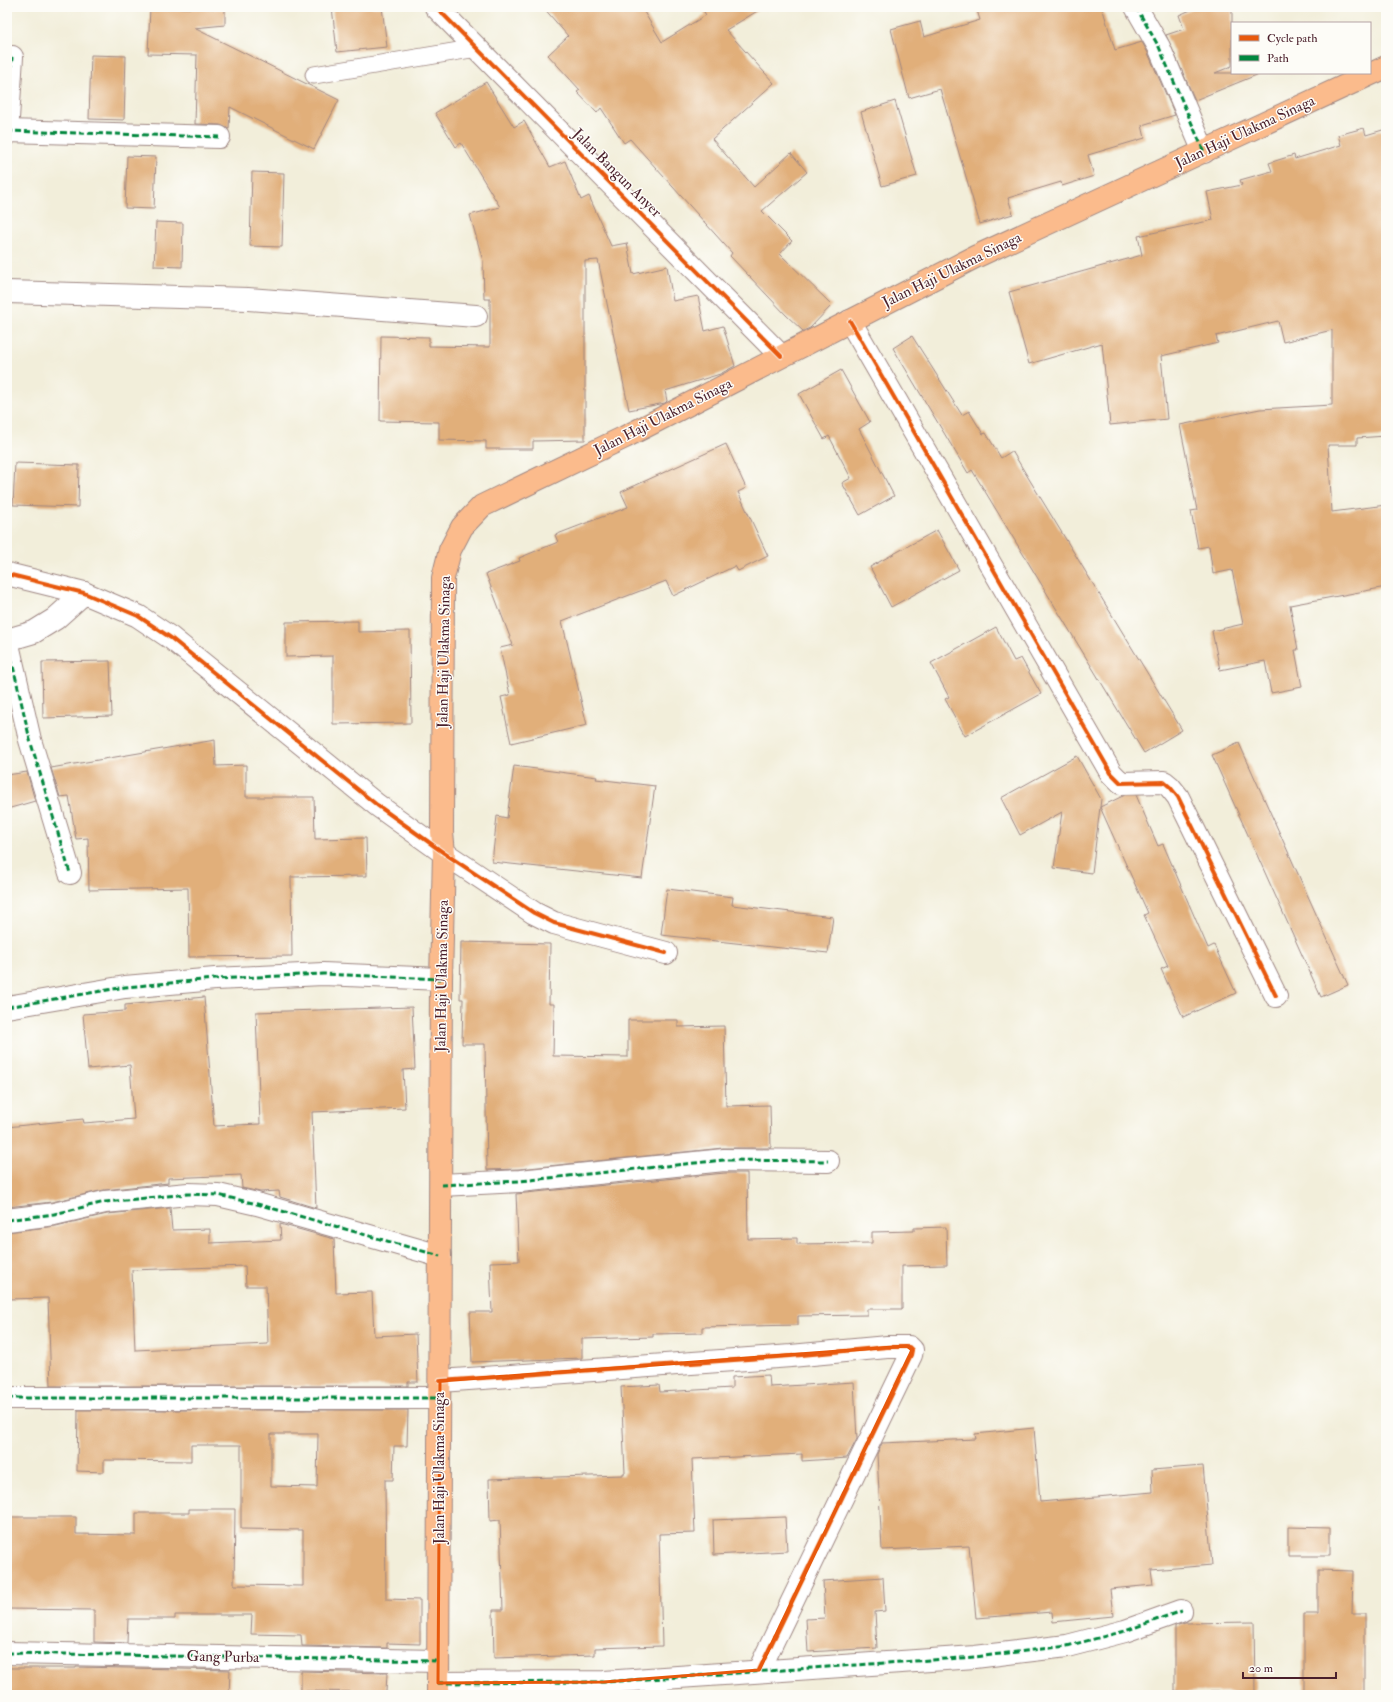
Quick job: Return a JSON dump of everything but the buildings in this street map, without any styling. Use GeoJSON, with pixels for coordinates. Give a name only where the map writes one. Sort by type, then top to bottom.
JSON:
{"type":"FeatureCollection","features":[{"type":"Feature","properties":{"kind":"main road","name":"Jalan Haji Ulakma Sinaga"},"geometry":{"type":"LineString","coordinates":[[438,1689],[441,978],[444,853],[442,832],[443,578],[450,550],[462,527],[482,506],[625,437],[975,257],[1386,67]]}},
{"type":"Feature","properties":{"kind":"street","name":"Jalan Bangun Anyer"},"geometry":{"type":"LineString","coordinates":[[436,7],[781,356]]}},
{"type":"Feature","properties":{"kind":"street"},"geometry":{"type":"LineString","coordinates":[[1136,7],[1159,47],[1204,152]]}},
{"type":"Feature","properties":{"kind":"street"},"geometry":{"type":"LineString","coordinates":[[7,134],[12,57]]}},
{"type":"Feature","properties":{"kind":"street"},"geometry":{"type":"LineString","coordinates":[[8,118],[219,137]]}},
{"type":"Feature","properties":{"kind":"street"},"geometry":{"type":"LineString","coordinates":[[7,292],[248,299],[476,316]]}},
{"type":"Feature","properties":{"kind":"street"},"geometry":{"type":"LineString","coordinates":[[850,321],[1111,773],[1121,783],[1164,782],[1178,797],[1276,996]]}},
{"type":"Feature","properties":{"kind":"street"},"geometry":{"type":"LineString","coordinates":[[7,574],[84,593],[138,616],[171,638],[377,805],[444,853],[534,914],[554,924],[666,953]]}},
{"type":"Feature","properties":{"kind":"street"},"geometry":{"type":"LineString","coordinates":[[70,873],[30,740],[7,640],[34,632],[55,619],[84,593]]}},
{"type":"Feature","properties":{"kind":"street"},"geometry":{"type":"LineString","coordinates":[[7,1007],[125,987],[215,979],[323,974],[441,978]]}},
{"type":"Feature","properties":{"kind":"street"},"geometry":{"type":"LineString","coordinates":[[441,1185],[520,1181],[724,1160],[828,1161]]}},
{"type":"Feature","properties":{"kind":"street"},"geometry":{"type":"LineString","coordinates":[[7,1220],[54,1214],[105,1202],[188,1194],[218,1195],[257,1204],[440,1256]]}},
{"type":"Feature","properties":{"kind":"street"},"geometry":{"type":"LineString","coordinates":[[7,1398],[440,1389],[775,1357],[887,1347],[909,1347],[912,1350],[911,1355],[759,1670]]}},
{"type":"Feature","properties":{"kind":"street"},"geometry":{"type":"LineString","coordinates":[[438,1689],[604,1682],[759,1670],[975,1657],[1067,1646],[1125,1631],[1181,1611]]}},
{"type":"Feature","properties":{"kind":"street","name":"Gang Purba"},"geometry":{"type":"LineString","coordinates":[[7,1653],[438,1661]]}},
{"type":"Feature","properties":{"kind":"lane"},"geometry":{"type":"LineString","coordinates":[[314,75],[477,48]]}},
{"type":"Feature","properties":{"kind":"highlighted area"},"geometry":{"type":"Polygon","coordinates":[[[907,1346],[912,1350],[759,1670],[604,1682],[438,1683],[440,1381],[887,1347],[907,1346]]]}},
{"type":"Feature","properties":{"kind":"marked path"},"geometry":{"type":"LineString","coordinates":[[1136,7],[1159,47],[1204,152]]}},
{"type":"Feature","properties":{"kind":"marked path"},"geometry":{"type":"LineString","coordinates":[[7,134],[12,57]]}},
{"type":"Feature","properties":{"kind":"marked path"},"geometry":{"type":"LineString","coordinates":[[7,131],[219,137]]}},
{"type":"Feature","properties":{"kind":"marked path"},"geometry":{"type":"LineString","coordinates":[[7,640],[30,740],[70,873]]}},
{"type":"Feature","properties":{"kind":"marked path"},"geometry":{"type":"LineString","coordinates":[[7,1007],[125,987],[215,979],[323,974],[441,979]]}},
{"type":"Feature","properties":{"kind":"marked path"},"geometry":{"type":"LineString","coordinates":[[441,1185],[520,1181],[724,1160],[828,1161]]}},
{"type":"Feature","properties":{"kind":"marked path"},"geometry":{"type":"LineString","coordinates":[[7,1220],[54,1214],[105,1202],[188,1194],[218,1195],[257,1204],[440,1256]]}},
{"type":"Feature","properties":{"kind":"marked path"},"geometry":{"type":"LineString","coordinates":[[7,1398],[439,1398]]}},
{"type":"Feature","properties":{"kind":"marked path"},"geometry":{"type":"LineString","coordinates":[[438,1683],[604,1682],[975,1657],[1067,1646],[1125,1631],[1181,1611]]}},
{"type":"Feature","properties":{"kind":"marked path"},"geometry":{"type":"LineString","coordinates":[[7,1653],[438,1661]]}},
{"type":"Feature","properties":{"kind":"cycle path"},"geometry":{"type":"LineString","coordinates":[[436,7],[781,356]]}},
{"type":"Feature","properties":{"kind":"cycle path"},"geometry":{"type":"LineString","coordinates":[[850,321],[1111,773],[1121,783],[1164,782],[1178,797],[1276,996]]}},
{"type":"Feature","properties":{"kind":"cycle path"},"geometry":{"type":"LineString","coordinates":[[7,574],[84,593],[138,616],[171,638],[377,805],[444,853],[534,913],[554,923],[666,953]]}},
{"type":"Feature","properties":{"kind":"cycle path"},"geometry":{"type":"LineString","coordinates":[[440,1381],[791,1356],[887,1347],[909,1347],[912,1350],[911,1355],[759,1670]]}}]}
